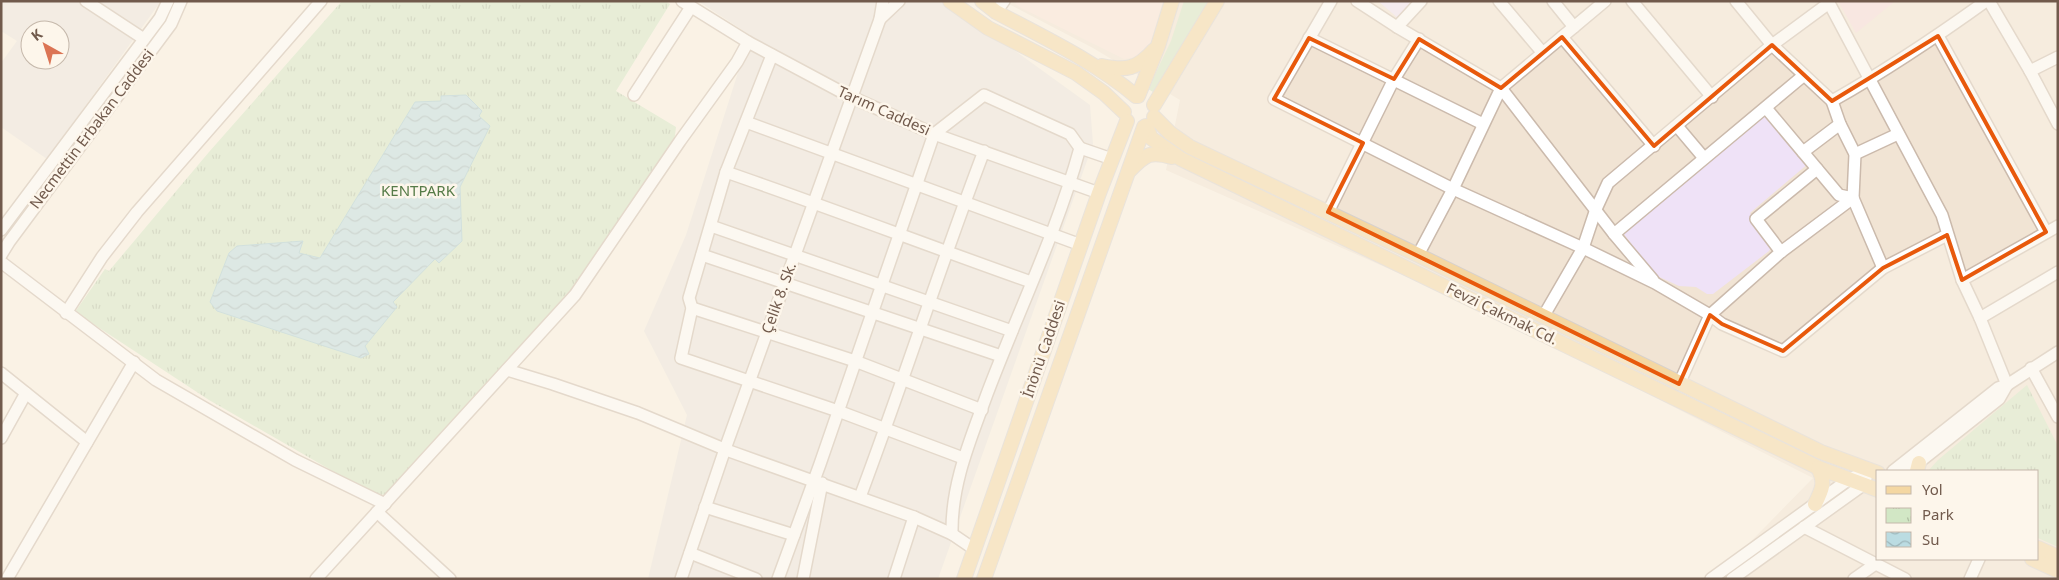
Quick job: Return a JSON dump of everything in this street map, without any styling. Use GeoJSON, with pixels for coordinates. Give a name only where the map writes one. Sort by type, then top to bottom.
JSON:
{"type":"FeatureCollection","features":[{"type":"Feature","properties":{"kind":"main road"},"geometry":{"type":"LineString","coordinates":[[950,1],[988,28],[1076,73],[1104,93],[1135,126],[1150,119],[1149,99],[1137,96],[1111,75],[1000,6],[982,1]]}},
{"type":"Feature","properties":{"kind":"main road"},"geometry":{"type":"LineString","coordinates":[[1125,117],[1128,100],[1137,96],[1158,46],[1172,1]]}},
{"type":"Feature","properties":{"kind":"main road","name":"İnönü Caddesi"},"geometry":{"type":"LineString","coordinates":[[984,579],[1128,172],[1150,119],[1217,1]]}},
{"type":"Feature","properties":{"kind":"main road"},"geometry":{"type":"LineString","coordinates":[[1094,64],[1121,70],[1142,63],[1158,46]]}},
{"type":"Feature","properties":{"kind":"main road","name":"İnönü Caddesi"},"geometry":{"type":"LineString","coordinates":[[964,579],[1112,159],[1125,117]]}},
{"type":"Feature","properties":{"kind":"main road","name":"Fevzi Çakmak Cd."},"geometry":{"type":"LineString","coordinates":[[1150,119],[1151,138],[1180,159],[1818,468],[1870,487]]}},
{"type":"Feature","properties":{"kind":"main road","name":"Fevzi Çakmak Cd."},"geometry":{"type":"LineString","coordinates":[[1150,119],[1190,147],[1418,255],[1821,452],[1874,472]]}},
{"type":"Feature","properties":{"kind":"main road"},"geometry":{"type":"LineString","coordinates":[[1128,172],[1144,156],[1156,153],[1180,159]]}},
{"type":"Feature","properties":{"kind":"main road"},"geometry":{"type":"LineString","coordinates":[[1815,504],[1824,482],[1818,468]]}},
{"type":"Feature","properties":{"kind":"main road"},"geometry":{"type":"LineString","coordinates":[[2039,548],[2058,557]]}},
{"type":"Feature","properties":{"kind":"main road"},"geometry":{"type":"LineString","coordinates":[[2034,560],[2058,571]]}},
{"type":"Feature","properties":{"kind":"street"},"geometry":{"type":"LineString","coordinates":[[86,1],[144,39]]}},
{"type":"Feature","properties":{"kind":"street","name":"Necmettin Erbakan Caddesi"},"geometry":{"type":"LineString","coordinates":[[1,230],[160,18],[168,1]]}},
{"type":"Feature","properties":{"kind":"street","name":"Necmettin Erbakan Caddesi"},"geometry":{"type":"LineString","coordinates":[[1,255],[170,24],[181,1]]}},
{"type":"Feature","properties":{"kind":"street"},"geometry":{"type":"LineString","coordinates":[[66,313],[102,257],[137,212],[321,1]]}},
{"type":"Feature","properties":{"kind":"street","name":"Çelik 8. Sk."},"geometry":{"type":"LineString","coordinates":[[681,579],[725,449],[880,19],[883,1]]}},
{"type":"Feature","properties":{"kind":"street"},"geometry":{"type":"LineString","coordinates":[[880,19],[899,1]]}},
{"type":"Feature","properties":{"kind":"street"},"geometry":{"type":"LineString","coordinates":[[1331,1],[1274,99],[1453,189],[1655,283],[1710,314],[1722,324],[1783,351],[1883,268],[1947,235]]}},
{"type":"Feature","properties":{"kind":"street"},"geometry":{"type":"LineString","coordinates":[[1357,1],[1397,27],[1502,88],[1614,234],[1655,283]]}},
{"type":"Feature","properties":{"kind":"street"},"geometry":{"type":"LineString","coordinates":[[1397,27],[1421,1]]}},
{"type":"Feature","properties":{"kind":"street"},"geometry":{"type":"LineString","coordinates":[[1499,1],[1542,52]]}},
{"type":"Feature","properties":{"kind":"street"},"geometry":{"type":"LineString","coordinates":[[1553,1],[1574,26]]}},
{"type":"Feature","properties":{"kind":"street"},"geometry":{"type":"LineString","coordinates":[[1418,255],[1453,189],[1502,88],[1542,52],[1605,1]]}},
{"type":"Feature","properties":{"kind":"street"},"geometry":{"type":"LineString","coordinates":[[1632,1],[1712,97]]}},
{"type":"Feature","properties":{"kind":"street"},"geometry":{"type":"LineString","coordinates":[[1736,1],[1772,46],[1832,101],[1840,124],[1855,154],[1853,198],[1883,268]]}},
{"type":"Feature","properties":{"kind":"street"},"geometry":{"type":"LineString","coordinates":[[1832,101],[1870,80],[1938,36],[1987,1],[2030,71],[2058,124]]}},
{"type":"Feature","properties":{"kind":"street"},"geometry":{"type":"LineString","coordinates":[[1543,317],[1583,248],[1596,209],[1608,183],[1772,46],[1828,2],[1942,215],[1962,280],[1980,318],[2007,385]]}},
{"type":"Feature","properties":{"kind":"street"},"geometry":{"type":"LineString","coordinates":[[634,95],[686,4]]}},
{"type":"Feature","properties":{"kind":"street","name":"Tarım Caddesi"},"geometry":{"type":"LineString","coordinates":[[686,4],[748,42],[851,98],[934,134],[1099,193]]}},
{"type":"Feature","properties":{"kind":"street"},"geometry":{"type":"LineString","coordinates":[[1938,36],[2046,232]]}},
{"type":"Feature","properties":{"kind":"street"},"geometry":{"type":"LineString","coordinates":[[1562,37],[1654,146]]}},
{"type":"Feature","properties":{"kind":"street"},"geometry":{"type":"LineString","coordinates":[[1309,38],[1483,124]]}},
{"type":"Feature","properties":{"kind":"street"},"geometry":{"type":"LineString","coordinates":[[1328,212],[1394,79],[1419,39]]}},
{"type":"Feature","properties":{"kind":"street"},"geometry":{"type":"LineString","coordinates":[[316,579],[575,295],[680,141],[737,62],[748,42]]}},
{"type":"Feature","properties":{"kind":"street"},"geometry":{"type":"LineString","coordinates":[[772,55],[726,172],[689,298],[692,308],[682,358],[838,411],[964,458]]}},
{"type":"Feature","properties":{"kind":"street"},"geometry":{"type":"LineString","coordinates":[[2030,71],[2058,57]]}},
{"type":"Feature","properties":{"kind":"street"},"geometry":{"type":"LineString","coordinates":[[1614,234],[1803,76]]}},
{"type":"Feature","properties":{"kind":"street"},"geometry":{"type":"LineString","coordinates":[[803,579],[818,482],[838,411],[934,134],[984,95],[1070,134],[1080,148],[1112,159]]}},
{"type":"Feature","properties":{"kind":"street"},"geometry":{"type":"LineString","coordinates":[[1766,108],[1839,195],[1853,198]]}},
{"type":"Feature","properties":{"kind":"street"},"geometry":{"type":"LineString","coordinates":[[746,122],[1081,245]]}},
{"type":"Feature","properties":{"kind":"street"},"geometry":{"type":"LineString","coordinates":[[1803,152],[1840,124]]}},
{"type":"Feature","properties":{"kind":"street"},"geometry":{"type":"LineString","coordinates":[[1678,126],[1704,158]]}},
{"type":"Feature","properties":{"kind":"street"},"geometry":{"type":"LineString","coordinates":[[1855,154],[1898,134]]}},
{"type":"Feature","properties":{"kind":"street"},"geometry":{"type":"LineString","coordinates":[[952,534],[952,504],[964,458],[1002,356],[1051,235],[1070,184],[1080,148]]}},
{"type":"Feature","properties":{"kind":"street"},"geometry":{"type":"LineString","coordinates":[[860,498],[903,380],[928,302],[984,152]]}},
{"type":"Feature","properties":{"kind":"street"},"geometry":{"type":"LineString","coordinates":[[1781,252],[1756,219],[1817,169]]}},
{"type":"Feature","properties":{"kind":"street"},"geometry":{"type":"LineString","coordinates":[[726,172],[814,202],[899,235],[1032,282]]}},
{"type":"Feature","properties":{"kind":"street"},"geometry":{"type":"LineString","coordinates":[[1679,384],[1710,314],[1781,252],[1853,198]]}},
{"type":"Feature","properties":{"kind":"street"},"geometry":{"type":"LineString","coordinates":[[711,226],[1012,331]]}},
{"type":"Feature","properties":{"kind":"street"},"geometry":{"type":"LineString","coordinates":[[1962,280],[2058,226]]}},
{"type":"Feature","properties":{"kind":"street"},"geometry":{"type":"LineString","coordinates":[[702,255],[1002,356]]}},
{"type":"Feature","properties":{"kind":"street"},"geometry":{"type":"LineString","coordinates":[[1,262],[156,380],[381,508],[450,579]]}},
{"type":"Feature","properties":{"kind":"street"},"geometry":{"type":"LineString","coordinates":[[1980,318],[2058,272]]}},
{"type":"Feature","properties":{"kind":"street"},"geometry":{"type":"LineString","coordinates":[[692,308],[855,362],[982,410]]}},
{"type":"Feature","properties":{"kind":"street"},"geometry":{"type":"LineString","coordinates":[[1894,470],[1998,388],[2007,385],[2058,352]]}},
{"type":"Feature","properties":{"kind":"street"},"geometry":{"type":"LineString","coordinates":[[8,579],[134,362]]}},
{"type":"Feature","properties":{"kind":"street"},"geometry":{"type":"LineString","coordinates":[[2031,368],[2058,417]]}},
{"type":"Feature","properties":{"kind":"street"},"geometry":{"type":"LineString","coordinates":[[507,370],[638,413],[725,449],[914,517],[952,534],[974,549]]}},
{"type":"Feature","properties":{"kind":"street"},"geometry":{"type":"LineString","coordinates":[[1,373],[87,442]]}},
{"type":"Feature","properties":{"kind":"street"},"geometry":{"type":"LineString","coordinates":[[1918,467],[1999,399],[2007,385]]}},
{"type":"Feature","properties":{"kind":"street"},"geometry":{"type":"LineString","coordinates":[[1,438],[26,392]]}},
{"type":"Feature","properties":{"kind":"street"},"geometry":{"type":"LineString","coordinates":[[1711,579],[1848,480],[1874,472]]}},
{"type":"Feature","properties":{"kind":"street"},"geometry":{"type":"LineString","coordinates":[[1732,579],[1804,527],[1870,487],[1874,472]]}},
{"type":"Feature","properties":{"kind":"street"},"geometry":{"type":"LineString","coordinates":[[778,579],[794,535],[818,482]]}},
{"type":"Feature","properties":{"kind":"street"},"geometry":{"type":"LineString","coordinates":[[705,507],[794,535]]}},
{"type":"Feature","properties":{"kind":"street"},"geometry":{"type":"LineString","coordinates":[[894,579],[914,517]]}},
{"type":"Feature","properties":{"kind":"street"},"geometry":{"type":"LineString","coordinates":[[1804,527],[1905,579]]}},
{"type":"Feature","properties":{"kind":"street"},"geometry":{"type":"LineString","coordinates":[[690,553],[756,579]]}},
{"type":"Feature","properties":{"kind":"street"},"geometry":{"type":"LineString","coordinates":[[1970,579],[1978,560]]}},
{"type":"Feature","properties":{"kind":"street"},"geometry":{"type":"LineString","coordinates":[[1854,579],[1874,564]]}},
{"type":"Feature","properties":{"kind":"highlighted area"},"geometry":{"type":"Polygon","coordinates":[[[1938,36],[2046,232],[1962,280],[1947,235],[1883,268],[1783,351],[1722,324],[1710,315],[1679,384],[1328,212],[1363,143],[1274,99],[1309,38],[1394,79],[1419,39],[1501,88],[1562,37],[1654,146],[1772,45],[1832,101],[1938,36]]]}},
{"type":"Feature","properties":{"kind":"shaded area"},"geometry":{"type":"Polygon","coordinates":[[[1,1],[161,1],[47,159],[1,127],[1,63],[17,41],[1,31],[1,1]]]}},
{"type":"Feature","properties":{"kind":"shaded area"},"geometry":{"type":"Polygon","coordinates":[[[698,1],[946,1],[1090,105],[1093,144],[938,579],[648,579],[687,415],[644,331],[686,235],[743,57],[753,37],[698,1]]]}},
{"type":"Feature","properties":{"kind":"shaded area"},"geometry":{"type":"Polygon","coordinates":[[[1003,1],[2058,1],[2058,579],[1714,579],[1813,478],[1493,315],[1166,170],[1180,100],[1093,48],[1003,1]]]}},
{"type":"Feature","properties":{"kind":"shaded area"},"geometry":{"type":"Polygon","coordinates":[[[1017,1],[1163,1],[1150,45],[1136,57],[1124,59],[1021,8],[1015,4],[1017,1]]]}},
{"type":"Feature","properties":{"kind":"shaded area"},"geometry":{"type":"Polygon","coordinates":[[[1378,1],[1417,1],[1399,19],[1378,1]]]}},
{"type":"Feature","properties":{"kind":"shaded area"},"geometry":{"type":"Polygon","coordinates":[[[1838,1],[1895,1],[1856,33],[1838,1]]]}},
{"type":"Feature","properties":{"kind":"shaded area"},"geometry":{"type":"Polygon","coordinates":[[[1767,111],[1809,163],[1750,213],[1770,243],[1769,251],[1713,294],[1707,294],[1696,287],[1679,286],[1655,275],[1623,233],[1767,111]]]}},
{"type":"Feature","properties":{"kind":"green space","name":"KENTPARK"},"geometry":{"type":"Polygon","coordinates":[[[342,1],[665,1],[670,4],[616,91],[676,127],[674,144],[567,300],[386,494],[376,496],[209,400],[75,312],[105,269],[109,271],[209,152],[342,1]]]}},
{"type":"Feature","properties":{"kind":"green space"},"geometry":{"type":"Polygon","coordinates":[[[1184,1],[1211,1],[1153,92],[1148,89],[1171,41],[1184,1]]]}},
{"type":"Feature","properties":{"kind":"green space"},"geometry":{"type":"Polygon","coordinates":[[[2027,385],[2058,446],[2058,547],[2039,538],[2039,470],[1929,470],[1938,460],[2027,385]]]}},
{"type":"Feature","properties":{"kind":"water"},"geometry":{"type":"Polygon","coordinates":[[[466,95],[482,111],[479,116],[490,126],[460,187],[462,241],[439,263],[435,259],[393,302],[397,307],[365,346],[369,354],[361,358],[217,311],[210,302],[229,253],[237,246],[303,241],[299,253],[320,258],[415,102],[441,101],[441,96],[466,95]]]}}]}
